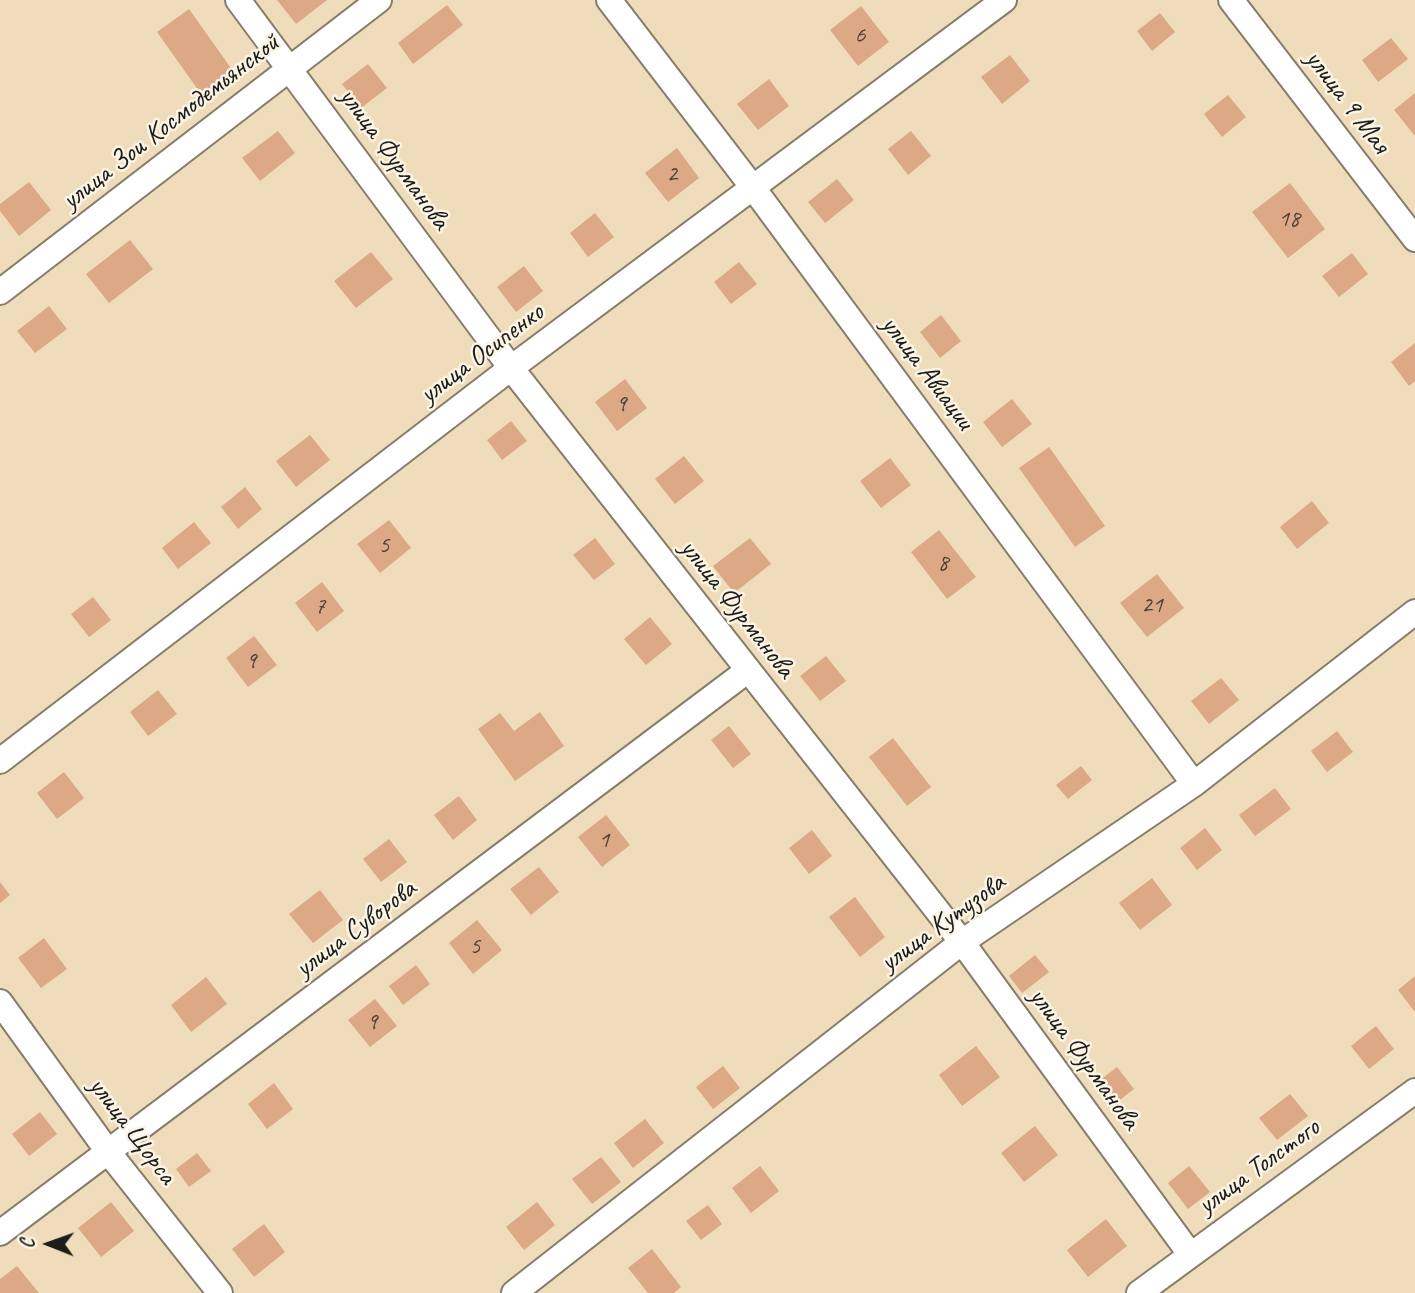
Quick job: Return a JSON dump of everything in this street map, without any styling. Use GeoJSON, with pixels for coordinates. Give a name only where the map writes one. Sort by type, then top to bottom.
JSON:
{"type":"FeatureCollection","features":[{"type":"Feature","properties":{"kind":"street","name":"улица Фурманова"},"geometry":{"type":"LineString","coordinates":[[238,0],[511,369],[962,942],[1190,1254]]}},
{"type":"Feature","properties":{"kind":"street","name":"улица Зои Космодемьянской"},"geometry":{"type":"LineString","coordinates":[[0,292],[379,0]]}},
{"type":"Feature","properties":{"kind":"street","name":"улица Авиации"},"geometry":{"type":"LineString","coordinates":[[609,0],[754,189],[1194,783]]}},
{"type":"Feature","properties":{"kind":"street","name":"улица Осипенко"},"geometry":{"type":"LineString","coordinates":[[0,761],[511,369],[1004,0]]}},
{"type":"Feature","properties":{"kind":"street","name":"улица 9 Мая"},"geometry":{"type":"LineString","coordinates":[[1231,0],[1415,239]]}},
{"type":"Feature","properties":{"kind":"street","name":"улица Кутузова"},"geometry":{"type":"LineString","coordinates":[[514,1293],[962,942],[1194,783],[1415,612]]}},
{"type":"Feature","properties":{"kind":"street","name":"улица Суворова"},"geometry":{"type":"LineString","coordinates":[[0,1233],[747,671]]}},
{"type":"Feature","properties":{"kind":"street","name":"улица Щорса"},"geometry":{"type":"LineString","coordinates":[[0,1002],[109,1153],[220,1293]]}},
{"type":"Feature","properties":{"kind":"street","name":"улица Толстого"},"geometry":{"type":"LineString","coordinates":[[1139,1293],[1415,1091]]}},
{"type":"Feature","properties":{"kind":"building"},"geometry":{"type":"Polygon","coordinates":[[[277,0],[327,0],[296,24],[277,0]]]}},
{"type":"Feature","properties":{"kind":"building"},"geometry":{"type":"Polygon","coordinates":[[[447,5],[463,25],[413,64],[398,43],[447,5]]]}},
{"type":"Feature","properties":{"kind":"building"},"geometry":{"type":"Polygon","coordinates":[[[861,6],[889,42],[858,66],[830,30],[861,6]]]}},
{"type":"Feature","properties":{"kind":"building"},"geometry":{"type":"Polygon","coordinates":[[[189,9],[238,78],[206,101],[157,32],[189,9]]]}},
{"type":"Feature","properties":{"kind":"building"},"geometry":{"type":"Polygon","coordinates":[[[1160,13],[1175,32],[1152,51],[1137,31],[1160,13]]]}},
{"type":"Feature","properties":{"kind":"building"},"geometry":{"type":"Polygon","coordinates":[[[1391,38],[1408,59],[1378,82],[1362,60],[1391,38]]]}},
{"type":"Feature","properties":{"kind":"building"},"geometry":{"type":"Polygon","coordinates":[[[1010,55],[1030,81],[1002,104],[981,77],[1010,55]]]}},
{"type":"Feature","properties":{"kind":"building"},"geometry":{"type":"Polygon","coordinates":[[[368,64],[387,88],[361,108],[342,84],[368,64]]]}},
{"type":"Feature","properties":{"kind":"building"},"geometry":{"type":"Polygon","coordinates":[[[769,79],[789,106],[758,130],[737,104],[769,79]]]}},
{"type":"Feature","properties":{"kind":"building"},"geometry":{"type":"Polygon","coordinates":[[[1415,93],[1415,136],[1394,110],[1415,93]]]}},
{"type":"Feature","properties":{"kind":"building"},"geometry":{"type":"Polygon","coordinates":[[[1228,95],[1246,117],[1222,137],[1204,114],[1228,95]]]}},
{"type":"Feature","properties":{"kind":"building"},"geometry":{"type":"Polygon","coordinates":[[[278,131],[295,153],[260,181],[242,158],[278,131]]]}},
{"type":"Feature","properties":{"kind":"building"},"geometry":{"type":"Polygon","coordinates":[[[911,131],[931,156],[908,175],[888,149],[911,131]]]}},
{"type":"Feature","properties":{"kind":"building"},"geometry":{"type":"Polygon","coordinates":[[[677,148],[699,178],[668,202],[645,173],[677,148]]]}},
{"type":"Feature","properties":{"kind":"building"},"geometry":{"type":"Polygon","coordinates":[[[837,179],[854,200],[825,223],[808,202],[837,179]]]}},
{"type":"Feature","properties":{"kind":"building"},"geometry":{"type":"Polygon","coordinates":[[[29,182],[51,210],[19,236],[0,211],[0,204],[29,182]]]}},
{"type":"Feature","properties":{"kind":"building"},"geometry":{"type":"Polygon","coordinates":[[[1290,183],[1325,229],[1288,258],[1252,212],[1290,183]]]}},
{"type":"Feature","properties":{"kind":"building"},"geometry":{"type":"Polygon","coordinates":[[[595,213],[614,237],[588,257],[570,233],[595,213]]]}},
{"type":"Feature","properties":{"kind":"building"},"geometry":{"type":"Polygon","coordinates":[[[130,240],[153,269],[109,303],[86,274],[130,240]]]}},
{"type":"Feature","properties":{"kind":"building"},"geometry":{"type":"Polygon","coordinates":[[[371,252],[393,279],[356,308],[334,281],[371,252]]]}},
{"type":"Feature","properties":{"kind":"building"},"geometry":{"type":"Polygon","coordinates":[[[1352,253],[1368,274],[1339,297],[1322,276],[1352,253]]]}},
{"type":"Feature","properties":{"kind":"building"},"geometry":{"type":"Polygon","coordinates":[[[739,262],[757,284],[731,304],[714,282],[739,262]]]}},
{"type":"Feature","properties":{"kind":"building"},"geometry":{"type":"Polygon","coordinates":[[[524,266],[543,291],[516,312],[497,287],[524,266]]]}},
{"type":"Feature","properties":{"kind":"building"},"geometry":{"type":"Polygon","coordinates":[[[49,306],[67,329],[35,353],[17,331],[49,306]]]}},
{"type":"Feature","properties":{"kind":"building"},"geometry":{"type":"Polygon","coordinates":[[[941,315],[961,341],[940,358],[920,332],[941,315]]]}},
{"type":"Feature","properties":{"kind":"building"},"geometry":{"type":"Polygon","coordinates":[[[1415,343],[1415,381],[1409,386],[1391,362],[1415,343]]]}},
{"type":"Feature","properties":{"kind":"building"},"geometry":{"type":"Polygon","coordinates":[[[625,379],[647,408],[617,431],[595,402],[625,379]]]}},
{"type":"Feature","properties":{"kind":"building"},"geometry":{"type":"Polygon","coordinates":[[[1012,399],[1032,424],[1002,447],[983,422],[1012,399]]]}},
{"type":"Feature","properties":{"kind":"building"},"geometry":{"type":"Polygon","coordinates":[[[511,421],[527,441],[502,460],[487,440],[511,421]]]}},
{"type":"Feature","properties":{"kind":"building"},"geometry":{"type":"Polygon","coordinates":[[[310,435],[330,460],[296,487],[276,461],[310,435]]]}},
{"type":"Feature","properties":{"kind":"building"},"geometry":{"type":"Polygon","coordinates":[[[1049,447],[1105,526],[1075,547],[1019,468],[1049,447]]]}},
{"type":"Feature","properties":{"kind":"building"},"geometry":{"type":"Polygon","coordinates":[[[684,456],[704,481],[675,504],[655,479],[684,456]]]}},
{"type":"Feature","properties":{"kind":"building"},"geometry":{"type":"Polygon","coordinates":[[[890,458],[911,485],[881,508],[860,481],[890,458]]]}},
{"type":"Feature","properties":{"kind":"building"},"geometry":{"type":"Polygon","coordinates":[[[245,487],[262,509],[238,529],[221,507],[245,487]]]}},
{"type":"Feature","properties":{"kind":"building"},"geometry":{"type":"Polygon","coordinates":[[[1312,501],[1329,523],[1297,549],[1280,527],[1312,501]]]}},
{"type":"Feature","properties":{"kind":"building"},"geometry":{"type":"Polygon","coordinates":[[[389,520],[411,548],[380,573],[357,544],[389,520]]]}},
{"type":"Feature","properties":{"kind":"building"},"geometry":{"type":"Polygon","coordinates":[[[194,522],[211,543],[178,569],[162,548],[194,522]]]}},
{"type":"Feature","properties":{"kind":"building"},"geometry":{"type":"Polygon","coordinates":[[[939,530],[976,577],[947,599],[911,552],[939,530]]]}},
{"type":"Feature","properties":{"kind":"building"},"geometry":{"type":"Polygon","coordinates":[[[595,538],[615,564],[594,580],[573,555],[595,538]]]}},
{"type":"Feature","properties":{"kind":"building"},"geometry":{"type":"Polygon","coordinates":[[[750,538],[771,564],[734,593],[713,566],[750,538]]]}},
{"type":"Feature","properties":{"kind":"building"},"geometry":{"type":"Polygon","coordinates":[[[1157,574],[1184,608],[1147,637],[1120,603],[1157,574]]]}},
{"type":"Feature","properties":{"kind":"building"},"geometry":{"type":"Polygon","coordinates":[[[322,582],[344,611],[317,632],[295,603],[322,582]]]}},
{"type":"Feature","properties":{"kind":"building"},"geometry":{"type":"Polygon","coordinates":[[[93,597],[111,620],[89,637],[71,614],[93,597]]]}},
{"type":"Feature","properties":{"kind":"building"},"geometry":{"type":"Polygon","coordinates":[[[650,617],[672,644],[646,665],[624,639],[650,617]]]}},
{"type":"Feature","properties":{"kind":"building"},"geometry":{"type":"Polygon","coordinates":[[[254,636],[277,665],[248,687],[226,658],[254,636]]]}},
{"type":"Feature","properties":{"kind":"building"},"geometry":{"type":"Polygon","coordinates":[[[826,656],[846,681],[820,701],[800,676],[826,656]]]}},
{"type":"Feature","properties":{"kind":"building"},"geometry":{"type":"Polygon","coordinates":[[[1221,678],[1239,700],[1209,724],[1191,701],[1221,678]]]}},
{"type":"Feature","properties":{"kind":"building"},"geometry":{"type":"Polygon","coordinates":[[[158,690],[177,714],[148,736],[130,712],[158,690]]]}},
{"type":"Feature","properties":{"kind":"building"},"geometry":{"type":"Polygon","coordinates":[[[540,712],[564,746],[515,781],[478,729],[500,713],[514,731],[540,712]]]}},
{"type":"Feature","properties":{"kind":"building"},"geometry":{"type":"Polygon","coordinates":[[[729,726],[751,754],[733,768],[711,740],[729,726]]]}},
{"type":"Feature","properties":{"kind":"building"},"geometry":{"type":"Polygon","coordinates":[[[1337,731],[1353,752],[1327,772],[1311,751],[1337,731]]]}},
{"type":"Feature","properties":{"kind":"building"},"geometry":{"type":"Polygon","coordinates":[[[893,738],[931,787],[907,806],[869,757],[893,738]]]}},
{"type":"Feature","properties":{"kind":"building"},"geometry":{"type":"Polygon","coordinates":[[[1081,766],[1092,780],[1068,799],[1056,785],[1081,766]]]}},
{"type":"Feature","properties":{"kind":"building"},"geometry":{"type":"Polygon","coordinates":[[[64,772],[84,798],[57,819],[37,793],[64,772]]]}},
{"type":"Feature","properties":{"kind":"building"},"geometry":{"type":"Polygon","coordinates":[[[1275,788],[1291,809],[1255,836],[1239,815],[1275,788]]]}},
{"type":"Feature","properties":{"kind":"building"},"geometry":{"type":"Polygon","coordinates":[[[459,796],[477,820],[453,840],[434,815],[459,796]]]}},
{"type":"Feature","properties":{"kind":"building"},"geometry":{"type":"Polygon","coordinates":[[[606,815],[630,845],[602,867],[578,837],[606,815]]]}},
{"type":"Feature","properties":{"kind":"building"},"geometry":{"type":"Polygon","coordinates":[[[1205,828],[1222,850],[1197,870],[1180,848],[1205,828]]]}},
{"type":"Feature","properties":{"kind":"building"},"geometry":{"type":"Polygon","coordinates":[[[812,830],[832,856],[809,874],[789,848],[812,830]]]}},
{"type":"Feature","properties":{"kind":"building"},"geometry":{"type":"Polygon","coordinates":[[[389,839],[407,862],[381,882],[363,859],[389,839]]]}},
{"type":"Feature","properties":{"kind":"building"},"geometry":{"type":"Polygon","coordinates":[[[539,867],[559,892],[531,915],[510,889],[539,867]]]}},
{"type":"Feature","properties":{"kind":"building"},"geometry":{"type":"Polygon","coordinates":[[[1152,878],[1172,905],[1140,930],[1119,903],[1152,878]]]}},
{"type":"Feature","properties":{"kind":"building"},"geometry":{"type":"Polygon","coordinates":[[[0,882],[10,895],[0,903],[0,882]]]}},
{"type":"Feature","properties":{"kind":"building"},"geometry":{"type":"Polygon","coordinates":[[[320,890],[343,920],[313,943],[289,914],[320,890]]]}},
{"type":"Feature","properties":{"kind":"building"},"geometry":{"type":"Polygon","coordinates":[[[855,897],[885,937],[860,957],[829,917],[855,897]]]}},
{"type":"Feature","properties":{"kind":"building"},"geometry":{"type":"Polygon","coordinates":[[[477,920],[502,950],[473,974],[449,943],[477,920]]]}},
{"type":"Feature","properties":{"kind":"building"},"geometry":{"type":"Polygon","coordinates":[[[44,938],[67,969],[41,988],[18,958],[44,938]]]}},
{"type":"Feature","properties":{"kind":"building"},"geometry":{"type":"Polygon","coordinates":[[[1035,955],[1049,972],[1022,993],[1009,976],[1035,955]]]}},
{"type":"Feature","properties":{"kind":"building"},"geometry":{"type":"Polygon","coordinates":[[[416,965],[430,984],[403,1005],[389,986],[416,965]]]}},
{"type":"Feature","properties":{"kind":"building"},"geometry":{"type":"Polygon","coordinates":[[[1415,976],[1415,1012],[1398,990],[1415,976]]]}},
{"type":"Feature","properties":{"kind":"building"},"geometry":{"type":"Polygon","coordinates":[[[206,977],[227,1004],[191,1032],[171,1005],[206,977]]]}},
{"type":"Feature","properties":{"kind":"building"},"geometry":{"type":"Polygon","coordinates":[[[375,999],[397,1026],[370,1047],[348,1020],[375,999]]]}},
{"type":"Feature","properties":{"kind":"building"},"geometry":{"type":"Polygon","coordinates":[[[1376,1026],[1394,1049],[1369,1069],[1351,1046],[1376,1026]]]}},
{"type":"Feature","properties":{"kind":"building"},"geometry":{"type":"Polygon","coordinates":[[[976,1046],[1000,1077],[962,1106],[939,1075],[976,1046]]]}},
{"type":"Feature","properties":{"kind":"building"},"geometry":{"type":"Polygon","coordinates":[[[723,1066],[740,1088],[713,1109],[696,1087],[723,1066]]]}},
{"type":"Feature","properties":{"kind":"building"},"geometry":{"type":"Polygon","coordinates":[[[1117,1067],[1134,1089],[1112,1106],[1095,1084],[1117,1067]]]}},
{"type":"Feature","properties":{"kind":"building"},"geometry":{"type":"Polygon","coordinates":[[[274,1083],[293,1109],[267,1129],[248,1104],[274,1083]]]}},
{"type":"Feature","properties":{"kind":"building"},"geometry":{"type":"Polygon","coordinates":[[[1290,1094],[1308,1116],[1277,1140],[1259,1118],[1290,1094]]]}},
{"type":"Feature","properties":{"kind":"building"},"geometry":{"type":"Polygon","coordinates":[[[40,1112],[57,1134],[29,1156],[12,1134],[40,1112]]]}},
{"type":"Feature","properties":{"kind":"building"},"geometry":{"type":"Polygon","coordinates":[[[645,1119],[664,1143],[633,1168],[614,1143],[645,1119]]]}},
{"type":"Feature","properties":{"kind":"building"},"geometry":{"type":"Polygon","coordinates":[[[1035,1126],[1058,1155],[1024,1182],[1001,1153],[1035,1126]]]}},
{"type":"Feature","properties":{"kind":"building"},"geometry":{"type":"Polygon","coordinates":[[[197,1153],[211,1171],[189,1187],[176,1169],[197,1153]]]}},
{"type":"Feature","properties":{"kind":"building"},"geometry":{"type":"Polygon","coordinates":[[[601,1157],[621,1182],[592,1204],[572,1179],[601,1157]]]}},
{"type":"Feature","properties":{"kind":"building"},"geometry":{"type":"Polygon","coordinates":[[[760,1166],[779,1191],[751,1213],[732,1188],[760,1166]]]}},
{"type":"Feature","properties":{"kind":"building"},"geometry":{"type":"Polygon","coordinates":[[[1189,1166],[1210,1192],[1188,1209],[1168,1183],[1189,1166]]]}},
{"type":"Feature","properties":{"kind":"building"},"geometry":{"type":"Polygon","coordinates":[[[111,1202],[134,1231],[101,1257],[78,1228],[111,1202]]]}},
{"type":"Feature","properties":{"kind":"building"},"geometry":{"type":"Polygon","coordinates":[[[537,1202],[555,1225],[524,1250],[506,1227],[537,1202]]]}},
{"type":"Feature","properties":{"kind":"building"},"geometry":{"type":"Polygon","coordinates":[[[708,1205],[722,1224],[701,1240],[686,1221],[708,1205]]]}},
{"type":"Feature","properties":{"kind":"building"},"geometry":{"type":"Polygon","coordinates":[[[1106,1219],[1127,1246],[1088,1277],[1067,1250],[1106,1219]]]}},
{"type":"Feature","properties":{"kind":"building"},"geometry":{"type":"Polygon","coordinates":[[[264,1224],[285,1252],[254,1277],[232,1249],[264,1224]]]}},
{"type":"Feature","properties":{"kind":"building"},"geometry":{"type":"Polygon","coordinates":[[[652,1249],[681,1287],[674,1293],[648,1293],[628,1268],[652,1249]]]}},
{"type":"Feature","properties":{"kind":"building"},"geometry":{"type":"Polygon","coordinates":[[[17,1266],[39,1293],[0,1293],[0,1279],[17,1266]]]}}]}
